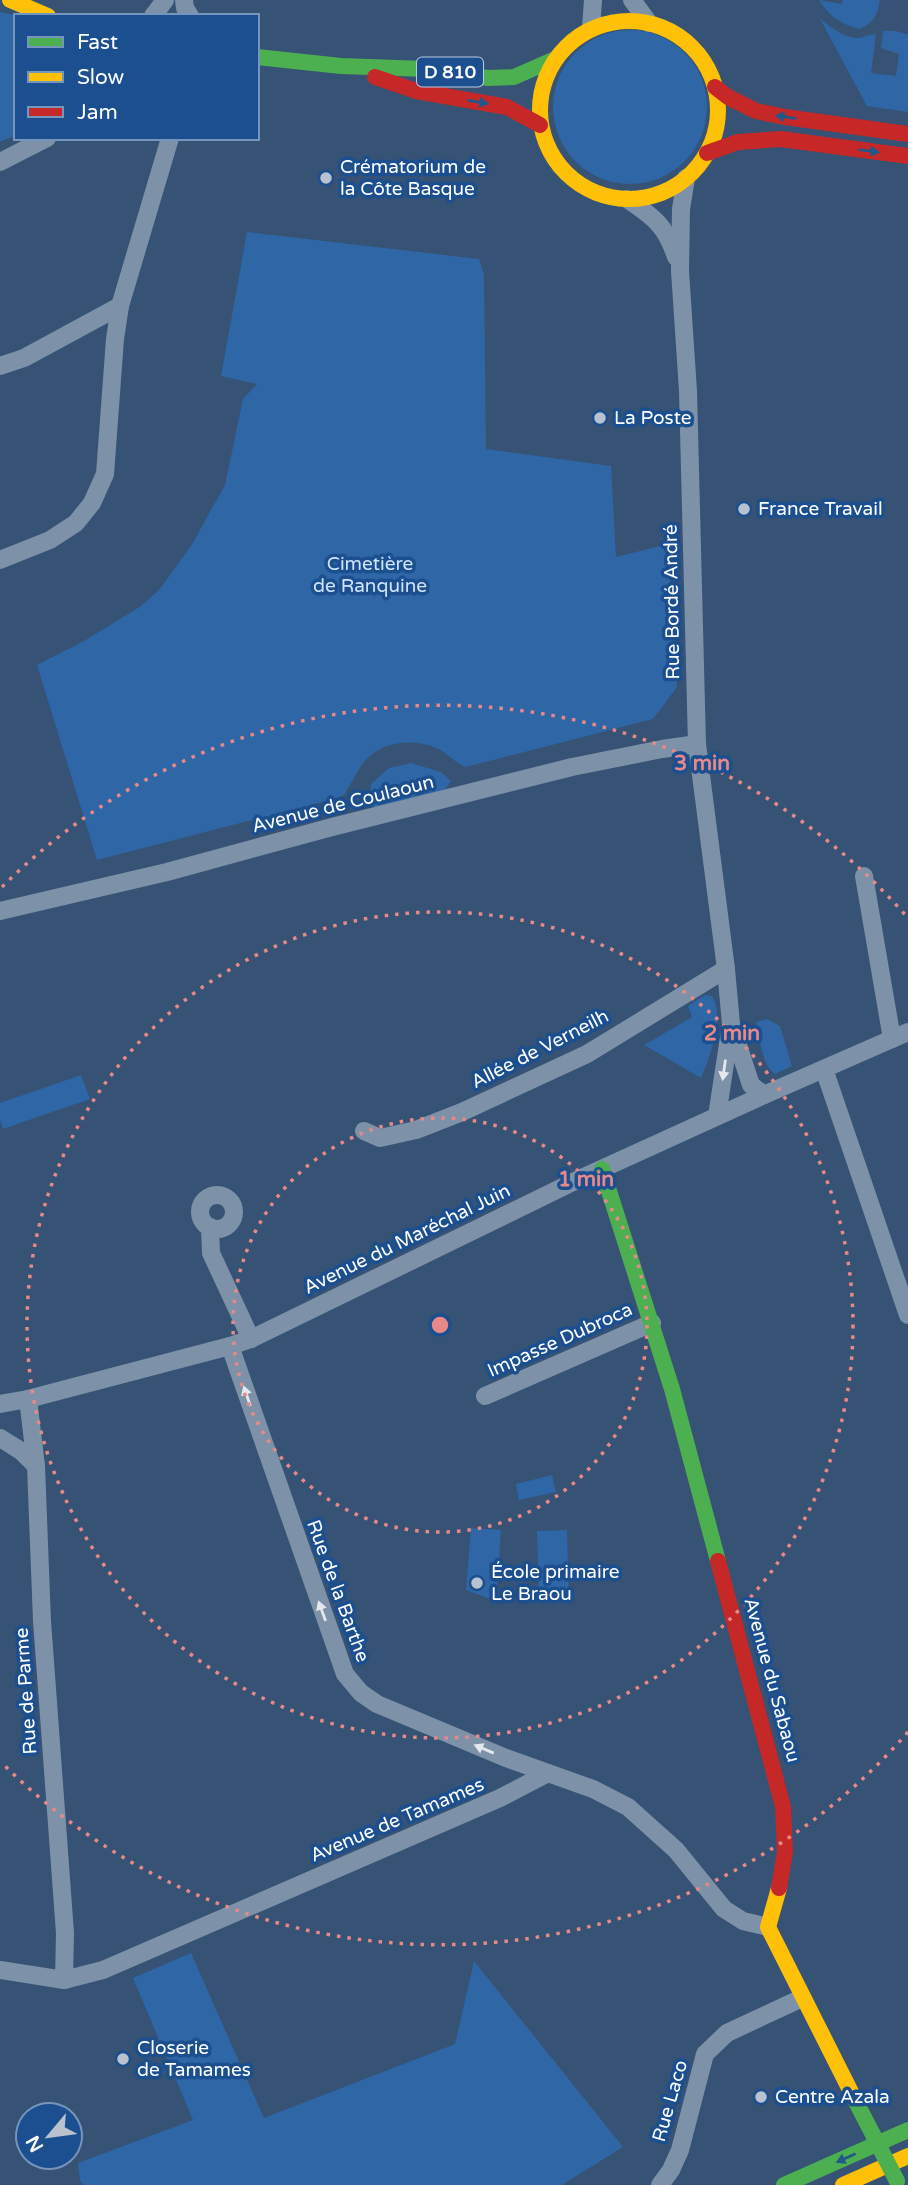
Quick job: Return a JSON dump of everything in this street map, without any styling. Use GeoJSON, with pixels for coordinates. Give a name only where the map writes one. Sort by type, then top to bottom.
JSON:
{"type":"FeatureCollection","features":[{"type":"Feature","properties":{"kind":"main road"},"geometry":{"type":"LineString","coordinates":[[10,0],[43,14]]}},
{"type":"Feature","properties":{"kind":"main road"},"geometry":{"type":"LineString","coordinates":[[629,20],[649,23],[671,31],[691,46],[706,65],[715,87],[718,110],[715,132],[707,153],[687,178],[669,190],[649,197],[627,200],[599,194],[573,180],[554,159],[540,125],[539,107],[543,82],[555,59],[571,41],[591,28],[610,22],[629,20]]}},
{"type":"Feature","properties":{"kind":"main road","name":"D 810"},"geometry":{"type":"LineString","coordinates":[[259,57],[341,66],[426,69],[488,78],[514,77],[555,59]]}},
{"type":"Feature","properties":{"kind":"main road","name":"D 810"},"geometry":{"type":"LineString","coordinates":[[341,66],[416,91],[507,107],[540,125]]}},
{"type":"Feature","properties":{"kind":"main road"},"geometry":{"type":"LineString","coordinates":[[715,87],[756,111],[908,134]]}},
{"type":"Feature","properties":{"kind":"main road"},"geometry":{"type":"LineString","coordinates":[[707,153],[738,142],[780,139],[908,156]]}},
{"type":"Feature","properties":{"kind":"main road","name":"Avenue du Sabaou"},"geometry":{"type":"LineString","coordinates":[[602,1169],[652,1323],[776,1776],[785,1823],[786,1851],[779,1891],[768,1927]]}},
{"type":"Feature","properties":{"kind":"main road"},"geometry":{"type":"LineString","coordinates":[[768,1927],[898,2183]]}},
{"type":"Feature","properties":{"kind":"main road"},"geometry":{"type":"LineString","coordinates":[[784,2185],[908,2130]]}},
{"type":"Feature","properties":{"kind":"main road"},"geometry":{"type":"LineString","coordinates":[[843,2185],[908,2156]]}},
{"type":"Feature","properties":{"kind":"street"},"geometry":{"type":"LineString","coordinates":[[591,28],[593,0]]}},
{"type":"Feature","properties":{"kind":"street"},"geometry":{"type":"LineString","coordinates":[[632,0],[649,23]]}},
{"type":"Feature","properties":{"kind":"street"},"geometry":{"type":"LineString","coordinates":[[0,162],[43,140]]}},
{"type":"Feature","properties":{"kind":"street"},"geometry":{"type":"LineString","coordinates":[[0,560],[50,540],[76,523],[92,503],[106,474],[115,339],[120,306],[169,140]]}},
{"type":"Feature","properties":{"kind":"street","name":"Rue Bordé André"},"geometry":{"type":"LineString","coordinates":[[687,178],[681,209],[680,271],[688,391],[697,744],[731,1024],[751,1085],[764,1095]]}},
{"type":"Feature","properties":{"kind":"street"},"geometry":{"type":"LineString","coordinates":[[627,200],[652,216],[670,237],[680,271]]}},
{"type":"Feature","properties":{"kind":"street"},"geometry":{"type":"LineString","coordinates":[[0,366],[24,358],[120,306]]}},
{"type":"Feature","properties":{"kind":"street","name":"Avenue de Coulaoun"},"geometry":{"type":"LineString","coordinates":[[0,911],[167,872],[332,827],[572,767],[697,744]]}},
{"type":"Feature","properties":{"kind":"street"},"geometry":{"type":"LineString","coordinates":[[864,876],[900,1036]]}},
{"type":"Feature","properties":{"kind":"street","name":"Allée de Verneilh"},"geometry":{"type":"LineString","coordinates":[[364,1131],[380,1138],[416,1130],[462,1112],[587,1054],[726,969]]}},
{"type":"Feature","properties":{"kind":"street","name":"Rue Bordé André"},"geometry":{"type":"LineString","coordinates":[[717,1116],[731,1024]]}},
{"type":"Feature","properties":{"kind":"street","name":"Avenue du Maréchal Juin"},"geometry":{"type":"LineString","coordinates":[[0,1404],[28,1399],[251,1339],[602,1169],[900,1036]]}},
{"type":"Feature","properties":{"kind":"street"},"geometry":{"type":"LineString","coordinates":[[824,1069],[908,1315]]}},
{"type":"Feature","properties":{"kind":"street"},"geometry":{"type":"LineString","coordinates":[[210,1227],[211,1253],[251,1339]]}},
{"type":"Feature","properties":{"kind":"street","name":"Impasse Dubroca"},"geometry":{"type":"LineString","coordinates":[[485,1396],[652,1323]]}},
{"type":"Feature","properties":{"kind":"street","name":"Rue de la Barthe"},"geometry":{"type":"LineString","coordinates":[[230,1346],[345,1674],[361,1693],[377,1704],[548,1773]]}},
{"type":"Feature","properties":{"kind":"street","name":"Rue de Parme"},"geometry":{"type":"LineString","coordinates":[[28,1399],[36,1466],[42,1621],[65,1933],[64,1980]]}},
{"type":"Feature","properties":{"kind":"street"},"geometry":{"type":"LineString","coordinates":[[0,1438],[21,1451],[36,1466]]}},
{"type":"Feature","properties":{"kind":"street"},"geometry":{"type":"LineString","coordinates":[[548,1773],[593,1789],[628,1807],[676,1850],[724,1909],[743,1921],[768,1927]]}},
{"type":"Feature","properties":{"kind":"street","name":"Avenue de Tamames"},"geometry":{"type":"LineString","coordinates":[[0,1970],[64,1980],[103,1970],[487,1804],[548,1773]]}},
{"type":"Feature","properties":{"kind":"street","name":"Rue Laco"},"geometry":{"type":"LineString","coordinates":[[660,2185],[671,2170],[680,2150],[705,2054],[727,2033],[802,1998]]}},
{"type":"Feature","properties":{"kind":"green space"},"geometry":{"type":"Polygon","coordinates":[[[819,0],[842,4],[843,0],[880,0],[875,18],[860,29],[836,19],[819,0]]]}},
{"type":"Feature","properties":{"kind":"green space"},"geometry":{"type":"Polygon","coordinates":[[[0,12],[14,15],[14,136],[0,142],[0,12]]]}},
{"type":"Feature","properties":{"kind":"green space"},"geometry":{"type":"Polygon","coordinates":[[[819,17],[832,28],[854,38],[876,34],[871,73],[896,76],[899,54],[881,48],[883,31],[908,35],[908,112],[867,106],[819,17]]]}},
{"type":"Feature","properties":{"kind":"green space"},"geometry":{"type":"Polygon","coordinates":[[[630,30],[659,36],[684,53],[701,78],[707,107],[701,136],[684,161],[659,178],[630,184],[601,178],[576,161],[559,136],[553,107],[559,78],[576,53],[601,36],[630,30]]]}},
{"type":"Feature","properties":{"kind":"green space","name":"Cimetière de Ranquine"},"geometry":{"type":"Polygon","coordinates":[[[247,232],[479,259],[484,275],[486,449],[611,466],[616,557],[668,544],[677,687],[653,719],[466,767],[431,746],[404,743],[386,746],[366,759],[344,795],[337,798],[97,860],[37,665],[84,641],[141,606],[159,590],[191,546],[225,485],[243,399],[257,384],[221,376],[247,232]]]}},
{"type":"Feature","properties":{"kind":"green space"},"geometry":{"type":"Polygon","coordinates":[[[411,763],[441,772],[451,781],[445,790],[374,808],[369,802],[371,784],[389,768],[411,763]]]}},
{"type":"Feature","properties":{"kind":"green space"},"geometry":{"type":"Polygon","coordinates":[[[705,995],[712,996],[716,1004],[717,1025],[712,1049],[701,1078],[644,1045],[692,1017],[688,1006],[705,995]]]}},
{"type":"Feature","properties":{"kind":"green space"},"geometry":{"type":"Polygon","coordinates":[[[767,1019],[780,1026],[792,1066],[775,1074],[764,1058],[756,1022],[767,1019]]]}},
{"type":"Feature","properties":{"kind":"green space"},"geometry":{"type":"Polygon","coordinates":[[[81,1075],[90,1099],[3,1129],[0,1103],[81,1075]]]}},
{"type":"Feature","properties":{"kind":"green space"},"geometry":{"type":"Polygon","coordinates":[[[552,1475],[556,1492],[519,1500],[516,1484],[552,1475]]]}},
{"type":"Feature","properties":{"kind":"green space"},"geometry":{"type":"Polygon","coordinates":[[[471,1528],[501,1530],[496,1601],[466,1590],[471,1528]]]}},
{"type":"Feature","properties":{"kind":"green space"},"geometry":{"type":"Polygon","coordinates":[[[567,1530],[569,1602],[539,1603],[537,1531],[567,1530]]]}},
{"type":"Feature","properties":{"kind":"green space"},"geometry":{"type":"Polygon","coordinates":[[[191,1953],[264,2118],[455,2044],[474,1961],[623,2147],[562,2185],[83,2185],[79,2171],[84,2171],[84,2161],[193,2120],[133,1978],[191,1953]]]}},
{"type":"Feature","properties":{"kind":"traffic: fast"},"geometry":{"type":"LineString","coordinates":[[259,57],[341,66],[426,69],[488,78],[514,77],[555,59]]}},
{"type":"Feature","properties":{"kind":"traffic: fast"},"geometry":{"type":"LineString","coordinates":[[602,1169],[672,1389],[718,1561]]}},
{"type":"Feature","properties":{"kind":"traffic: fast"},"geometry":{"type":"LineString","coordinates":[[854,2098],[897,2181]]}},
{"type":"Feature","properties":{"kind":"traffic: fast"},"geometry":{"type":"LineString","coordinates":[[784,2185],[908,2130]]}},
{"type":"Feature","properties":{"kind":"traffic: slow"},"geometry":{"type":"LineString","coordinates":[[10,0],[43,14]]}},
{"type":"Feature","properties":{"kind":"traffic: slow"},"geometry":{"type":"LineString","coordinates":[[629,21],[663,28],[692,47],[711,76],[718,110],[711,144],[692,173],[663,192],[629,199],[595,192],[566,173],[547,144],[540,110],[547,76],[566,47],[595,28],[629,21]]}},
{"type":"Feature","properties":{"kind":"traffic: slow"},"geometry":{"type":"LineString","coordinates":[[779,1888],[768,1927],[854,2098]]}},
{"type":"Feature","properties":{"kind":"traffic: slow"},"geometry":{"type":"LineString","coordinates":[[843,2185],[908,2156]]}},
{"type":"Feature","properties":{"kind":"traffic: jam"},"geometry":{"type":"LineString","coordinates":[[375,77],[416,91],[507,107],[540,125]]}},
{"type":"Feature","properties":{"kind":"traffic: jam"},"geometry":{"type":"LineString","coordinates":[[715,87],[756,111],[908,134]]}},
{"type":"Feature","properties":{"kind":"traffic: jam"},"geometry":{"type":"LineString","coordinates":[[707,153],[738,142],[781,139],[908,156]]}},
{"type":"Feature","properties":{"kind":"traffic: jam"},"geometry":{"type":"LineString","coordinates":[[718,1561],[783,1807],[785,1851],[779,1888]]}},
{"type":"Feature","properties":{"kind":"place","name":"Crématorium de la Côte Basque"},"geometry":{"type":"Point","coordinates":[326,178]}},
{"type":"Feature","properties":{"kind":"place","name":"La Poste"},"geometry":{"type":"Point","coordinates":[600,418]}},
{"type":"Feature","properties":{"kind":"place","name":"France Travail"},"geometry":{"type":"Point","coordinates":[744,509]}},
{"type":"Feature","properties":{"kind":"place","name":"École primaire Le Braou"},"geometry":{"type":"Point","coordinates":[477,1583]}},
{"type":"Feature","properties":{"kind":"place","name":"Closerie de Tamames"},"geometry":{"type":"Point","coordinates":[123,2059]}},
{"type":"Feature","properties":{"kind":"place","name":"Centre Azala"},"geometry":{"type":"Point","coordinates":[761,2097]}}]}
